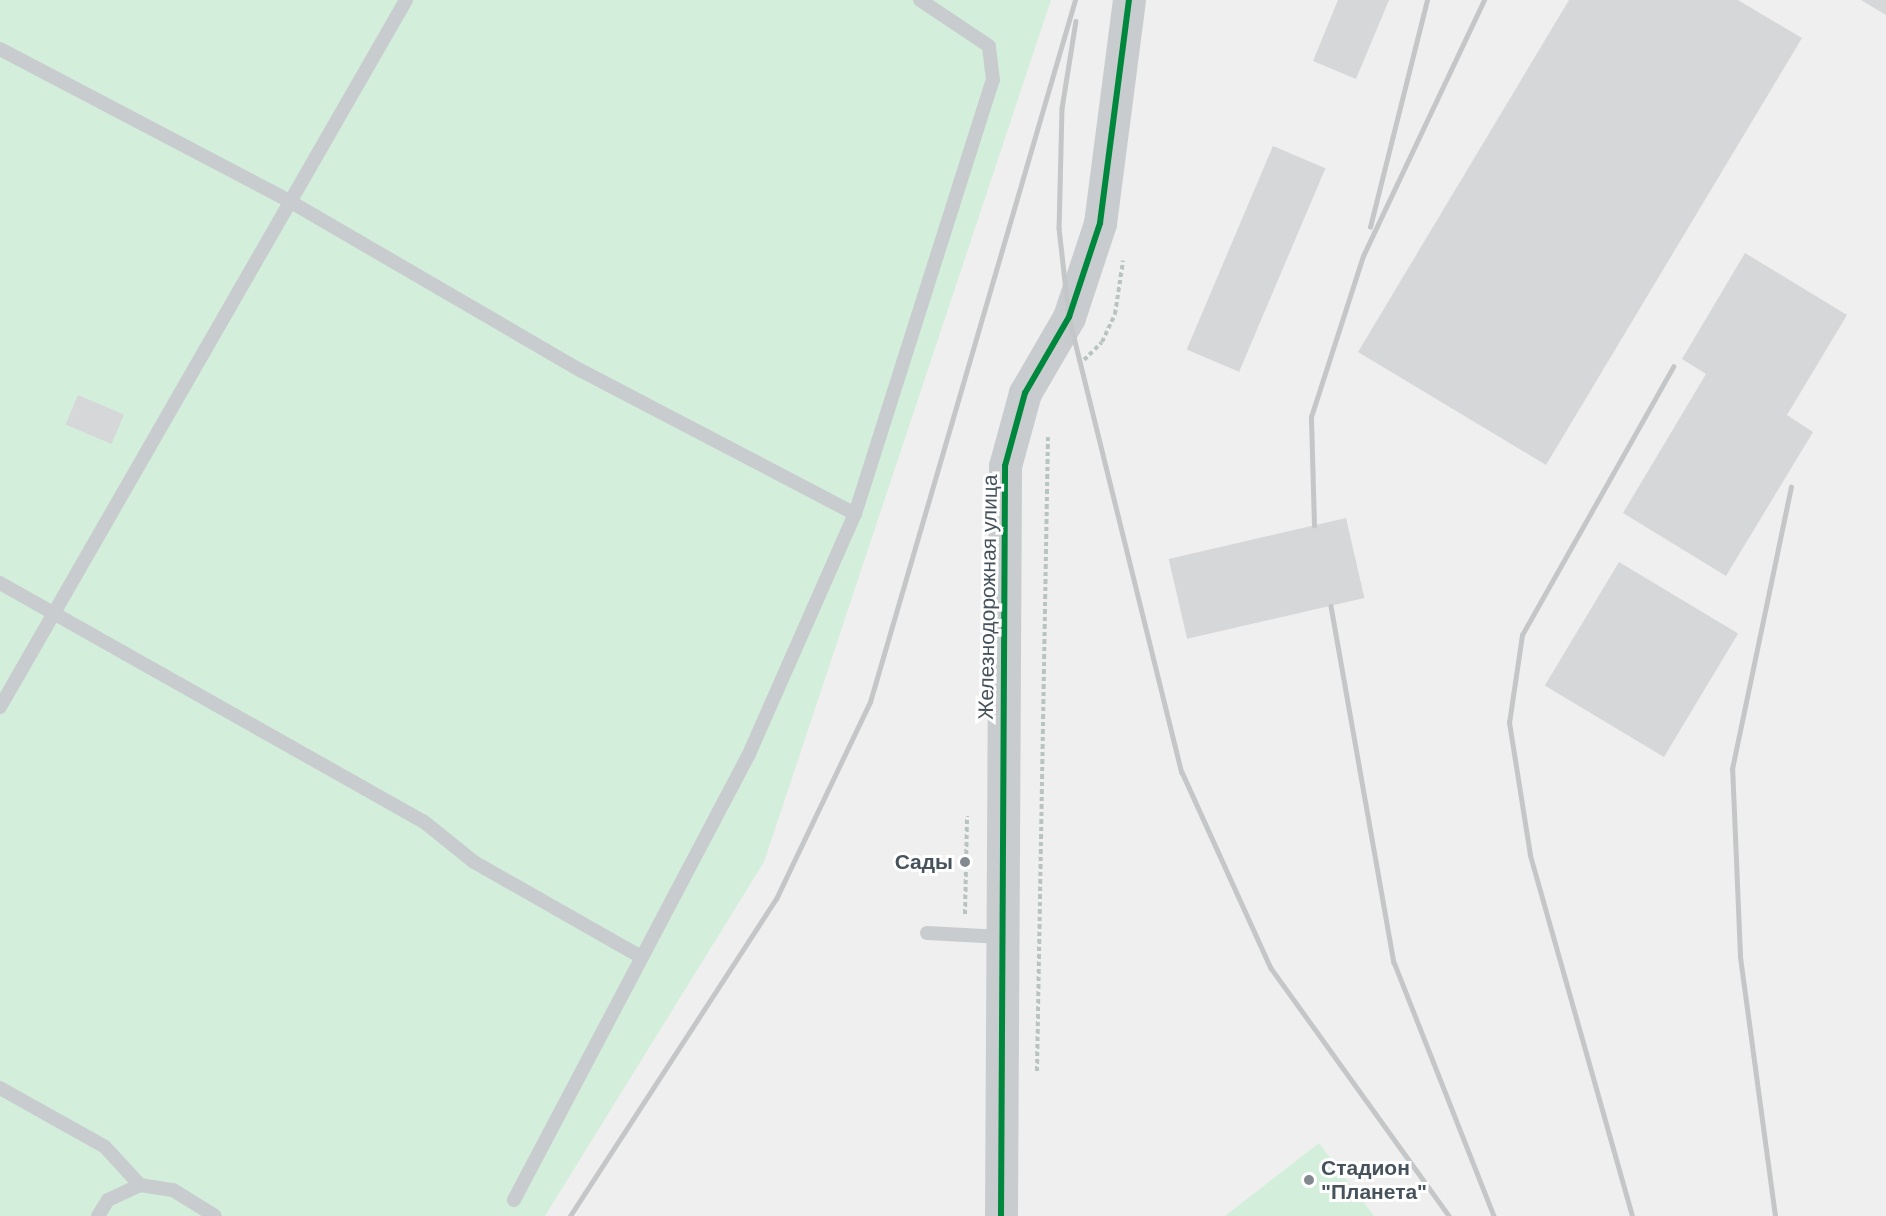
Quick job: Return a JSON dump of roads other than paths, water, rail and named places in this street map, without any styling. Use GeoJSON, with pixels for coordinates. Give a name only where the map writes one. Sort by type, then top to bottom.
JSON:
{"type":"FeatureCollection","features":[{"type":"Feature","properties":{"kind":"street","name":"Железнодорожная улица"},"geometry":{"type":"LineString","coordinates":[[1001,1216],[1005,466],[1025,393],[1069,317],[1100,223],[1129,0]]}},
{"type":"Feature","properties":{"kind":"lane"},"geometry":{"type":"LineString","coordinates":[[0,707],[406,0]]}},
{"type":"Feature","properties":{"kind":"lane"},"geometry":{"type":"LineString","coordinates":[[514,1200],[749,754],[855,514],[993,80],[989,46],[920,0]]}},
{"type":"Feature","properties":{"kind":"lane"},"geometry":{"type":"LineString","coordinates":[[0,49],[291,202],[580,370],[855,514]]}},
{"type":"Feature","properties":{"kind":"lane"},"geometry":{"type":"LineString","coordinates":[[0,583],[423,821],[474,862],[641,957]]}},
{"type":"Feature","properties":{"kind":"lane"},"geometry":{"type":"LineString","coordinates":[[927,933],[1002,937]]}},
{"type":"Feature","properties":{"kind":"lane"},"geometry":{"type":"LineString","coordinates":[[0,1088],[105,1147],[140,1185]]}},
{"type":"Feature","properties":{"kind":"lane"},"geometry":{"type":"LineString","coordinates":[[98,1216],[108,1200],[140,1185],[173,1190],[215,1216]]}},
{"type":"Feature","properties":{"kind":"railway"},"geometry":{"type":"LineString","coordinates":[[570,1216],[776,899],[870,702],[1075,0]]}},
{"type":"Feature","properties":{"kind":"railway"},"geometry":{"type":"LineString","coordinates":[[1370,227],[1427,0]]}},
{"type":"Feature","properties":{"kind":"railway"},"geometry":{"type":"LineString","coordinates":[[1314,526],[1311,417],[1363,256],[1484,0]]}},
{"type":"Feature","properties":{"kind":"railway"},"geometry":{"type":"LineString","coordinates":[[1076,21],[1062,108],[1059,228],[1069,317],[1182,772],[1271,968],[1449,1216]]}},
{"type":"Feature","properties":{"kind":"railway"},"geometry":{"type":"LineString","coordinates":[[1632,1216],[1530,855],[1509,723],[1522,635],[1673,367]]}},
{"type":"Feature","properties":{"kind":"railway"},"geometry":{"type":"LineString","coordinates":[[1775,1216],[1740,956],[1732,769],[1791,487]]}},
{"type":"Feature","properties":{"kind":"railway"},"geometry":{"type":"LineString","coordinates":[[1331,606],[1394,962],[1494,1216]]}},
{"type":"Feature","properties":{"kind":"place","name":"Сады"},"geometry":{"type":"Point","coordinates":[965,862]}},
{"type":"Feature","properties":{"kind":"place","name":"Стадион \"Планета\""},"geometry":{"type":"Point","coordinates":[1309,1180]}}]}
